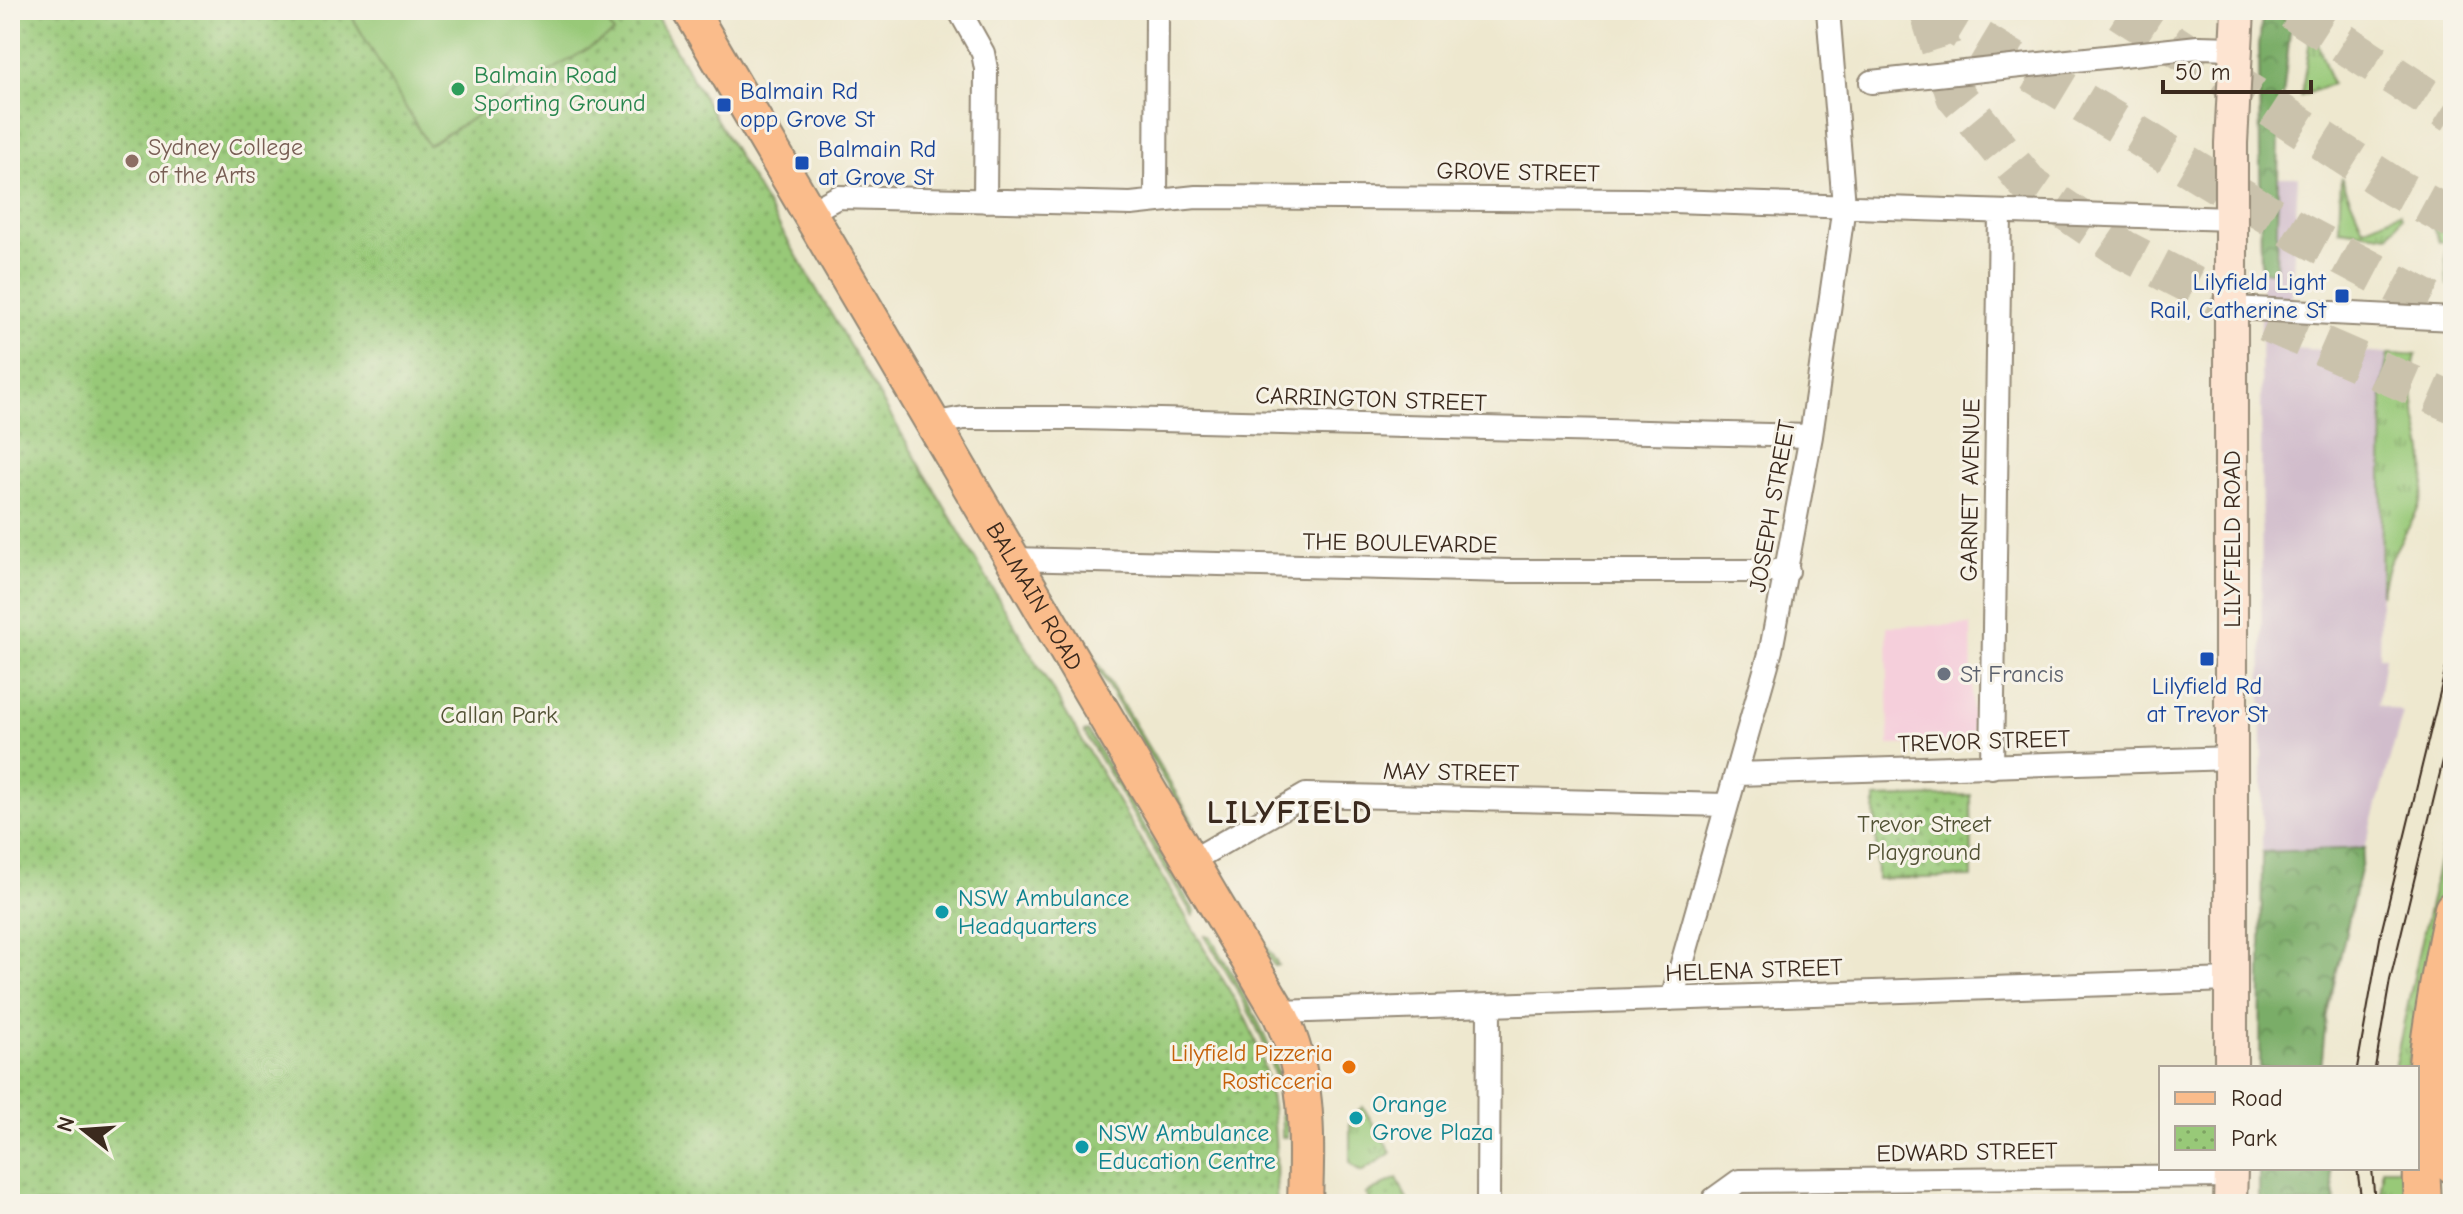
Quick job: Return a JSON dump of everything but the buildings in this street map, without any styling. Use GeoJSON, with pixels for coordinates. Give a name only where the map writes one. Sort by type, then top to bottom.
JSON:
{"type":"FeatureCollection","features":[{"type":"Feature","properties":{"kind":"highway"},"geometry":{"type":"LineString","coordinates":[[2423,1204],[2420,1171],[2427,1046],[2453,909]]}},
{"type":"Feature","properties":{"kind":"highway"},"geometry":{"type":"LineString","coordinates":[[2453,1018],[2449,1088],[2453,1165]]}},
{"type":"Feature","properties":{"kind":"main road","name":"BALMAIN ROAD"},"geometry":{"type":"LineString","coordinates":[[690,10],[1291,1035],[1304,1082],[1305,1204]]}},
{"type":"Feature","properties":{"kind":"main road","name":"LILYFIELD ROAD"},"geometry":{"type":"LineString","coordinates":[[2231,1066],[2231,219],[2238,10]]}},
{"type":"Feature","properties":{"kind":"street"},"geometry":{"type":"LineString","coordinates":[[959,10],[976,39],[986,69],[985,201]]}},
{"type":"Feature","properties":{"kind":"street"},"geometry":{"type":"LineString","coordinates":[[1156,199],[1157,10]]}},
{"type":"Feature","properties":{"kind":"street","name":"JOSEPH STREET"},"geometry":{"type":"LineString","coordinates":[[1672,999],[1771,650],[1811,436],[1844,206],[1828,10]]}},
{"type":"Feature","properties":{"kind":"street"},"geometry":{"type":"LineString","coordinates":[[1871,82],[2198,47],[2236,48]]}},
{"type":"Feature","properties":{"kind":"street","name":"GROVE STREET"},"geometry":{"type":"LineString","coordinates":[[808,213],[838,197],[1131,204],[1156,199],[1361,196],[1844,206],[2231,219]]}},
{"type":"Feature","properties":{"kind":"street","name":"GARNET AVENUE"},"geometry":{"type":"LineString","coordinates":[[1992,767],[2000,213]]}},
{"type":"Feature","properties":{"kind":"street"},"geometry":{"type":"LineString","coordinates":[[2233,308],[2453,319]]}},
{"type":"Feature","properties":{"kind":"street","name":"CARRINGTON STREET"},"geometry":{"type":"LineString","coordinates":[[931,424],[964,418],[1080,418],[1811,436]]}},
{"type":"Feature","properties":{"kind":"street","name":"THE BOULEVARDE"},"geometry":{"type":"LineString","coordinates":[[1011,559],[1494,571],[1788,571]]}},
{"type":"Feature","properties":{"kind":"street","name":"TREVOR STREET"},"geometry":{"type":"LineString","coordinates":[[1738,774],[2232,758]]}},
{"type":"Feature","properties":{"kind":"street","name":"MAY STREET"},"geometry":{"type":"LineString","coordinates":[[1191,861],[1306,795],[1727,805]]}},
{"type":"Feature","properties":{"kind":"street","name":"HELENA STREET"},"geometry":{"type":"LineString","coordinates":[[1279,1012],[2230,980]]}},
{"type":"Feature","properties":{"kind":"street"},"geometry":{"type":"LineString","coordinates":[[1488,1204],[1489,1006]]}},
{"type":"Feature","properties":{"kind":"street","name":"EDWARD STREET"},"geometry":{"type":"LineString","coordinates":[[1713,1204],[1714,1199],[1739,1181],[2231,1183]]}},
{"type":"Feature","properties":{"kind":"shaded area"},"geometry":{"type":"Polygon","coordinates":[[[2278,177],[2298,177],[2289,348],[2388,354],[2383,385],[2379,657],[2385,657],[2378,705],[2403,712],[2365,848],[2262,852],[2261,271],[2276,271],[2278,177]]]}},
{"type":"Feature","properties":{"kind":"shaded area"},"geometry":{"type":"Polygon","coordinates":[[[1971,625],[1973,743],[1889,745],[1887,626],[1971,625]]]}},
{"type":"Feature","properties":{"kind":"green space","name":"Callan Park"},"geometry":{"type":"Polygon","coordinates":[[[10,10],[652,10],[1245,1017],[1262,1062],[1272,1108],[1276,1204],[10,1204],[10,10]]]}},
{"type":"Feature","properties":{"kind":"green space","name":"Balmain Road Sporting Ground"},"geometry":{"type":"Polygon","coordinates":[[[348,10],[600,10],[614,33],[428,145],[348,10]]]}},
{"type":"Feature","properties":{"kind":"green space"},"geometry":{"type":"Polygon","coordinates":[[[2263,10],[2284,10],[2284,20],[2291,21],[2279,136],[2276,271],[2261,271],[2259,46],[2263,10]]]}},
{"type":"Feature","properties":{"kind":"green space"},"geometry":{"type":"Polygon","coordinates":[[[2319,23],[2321,30],[2314,33],[2332,84],[2301,96],[2312,27],[2319,23]]]}},
{"type":"Feature","properties":{"kind":"green space"},"geometry":{"type":"Polygon","coordinates":[[[2341,177],[2363,228],[2400,213],[2402,217],[2389,235],[2339,229],[2341,177]]]}},
{"type":"Feature","properties":{"kind":"green space"},"geometry":{"type":"Polygon","coordinates":[[[2449,219],[2453,247],[2452,285],[2447,285],[2445,241],[2439,242],[2432,225],[2449,219]]]}},
{"type":"Feature","properties":{"kind":"green space"},"geometry":{"type":"Polygon","coordinates":[[[2388,354],[2416,355],[2412,388],[2425,469],[2419,506],[2389,563],[2381,595],[2383,385],[2388,354]]]}},
{"type":"Feature","properties":{"kind":"green space"},"geometry":{"type":"Polygon","coordinates":[[[1076,627],[1194,823],[1191,825],[1073,628],[1076,627]]]}},
{"type":"Feature","properties":{"kind":"green space"},"geometry":{"type":"Polygon","coordinates":[[[1088,731],[1195,912],[1193,916],[1084,732],[1088,731]]]}},
{"type":"Feature","properties":{"kind":"green space","name":"Trevor Street Playground"},"geometry":{"type":"Polygon","coordinates":[[[1971,795],[1972,877],[1877,879],[1875,798],[1971,795]]]}},
{"type":"Feature","properties":{"kind":"green space"},"geometry":{"type":"Polygon","coordinates":[[[2453,798],[2448,866],[2408,1066],[2394,1066],[2453,798]]]}},
{"type":"Feature","properties":{"kind":"green space"},"geometry":{"type":"Polygon","coordinates":[[[2365,848],[2326,1019],[2321,1066],[2260,1066],[2262,852],[2365,848]]]}},
{"type":"Feature","properties":{"kind":"green space"},"geometry":{"type":"Polygon","coordinates":[[[1220,868],[1278,965],[1274,966],[1217,870],[1220,868]]]}},
{"type":"Feature","properties":{"kind":"green space"},"geometry":{"type":"Polygon","coordinates":[[[1205,936],[1210,936],[1263,1032],[1281,1083],[1287,1137],[1282,1137],[1281,1109],[1269,1057],[1247,1007],[1205,936]]]}},
{"type":"Feature","properties":{"kind":"green space"},"geometry":{"type":"Polygon","coordinates":[[[1363,1107],[1391,1153],[1361,1172],[1350,1163],[1350,1117],[1363,1107]]]}},
{"type":"Feature","properties":{"kind":"green space"},"geometry":{"type":"Polygon","coordinates":[[[2259,1170],[2331,1170],[2336,1204],[2259,1204],[2259,1170]]]}},
{"type":"Feature","properties":{"kind":"green space"},"geometry":{"type":"Polygon","coordinates":[[[2382,1170],[2406,1170],[2408,1204],[2382,1204],[2382,1170]]]}},
{"type":"Feature","properties":{"kind":"green space"},"geometry":{"type":"Polygon","coordinates":[[[1397,1178],[1409,1204],[1373,1204],[1366,1194],[1397,1178]]]}},
{"type":"Feature","properties":{"kind":"tunnel"},"geometry":{"type":"LineString","coordinates":[[1929,10],[1956,96],[2030,186],[2124,250],[2240,310],[2453,403]]}},
{"type":"Feature","properties":{"kind":"tunnel"},"geometry":{"type":"LineString","coordinates":[[1929,10],[2298,232],[2453,314]]}},
{"type":"Feature","properties":{"kind":"tunnel"},"geometry":{"type":"LineString","coordinates":[[2120,10],[2394,187],[2453,219]]}},
{"type":"Feature","properties":{"kind":"tunnel"},"geometry":{"type":"LineString","coordinates":[[2292,10],[2453,114]]}},
{"type":"Feature","properties":{"kind":"tram line"},"geometry":{"type":"LineString","coordinates":[[2357,1066],[2381,933],[2453,639]]}},
{"type":"Feature","properties":{"kind":"tram line"},"geometry":{"type":"LineString","coordinates":[[2375,1066],[2390,980],[2453,719]]}},
{"type":"Feature","properties":{"kind":"tram line"},"geometry":{"type":"LineString","coordinates":[[2357,1170],[2362,1204]]}},
{"type":"Feature","properties":{"kind":"tram line"},"geometry":{"type":"LineString","coordinates":[[2372,1170],[2375,1204]]}},
{"type":"Feature","properties":{"kind":"place","name":"Balmain Road Sporting Ground"},"geometry":{"type":"Point","coordinates":[458,89]}},
{"type":"Feature","properties":{"kind":"place","name":"Balmain Rd opp Grove St"},"geometry":{"type":"Point","coordinates":[724,105]}},
{"type":"Feature","properties":{"kind":"place","name":"Sydney College of the Arts"},"geometry":{"type":"Point","coordinates":[132,161]}},
{"type":"Feature","properties":{"kind":"place","name":"Balmain Rd at Grove St"},"geometry":{"type":"Point","coordinates":[802,163]}},
{"type":"Feature","properties":{"kind":"place","name":"Lilyfield Light Rail, Catherine St"},"geometry":{"type":"Point","coordinates":[2342,296]}},
{"type":"Feature","properties":{"kind":"place","name":"Lilyfield Rd at Trevor St"},"geometry":{"type":"Point","coordinates":[2207,659]}},
{"type":"Feature","properties":{"kind":"place","name":"St Francis"},"geometry":{"type":"Point","coordinates":[1944,674]}},
{"type":"Feature","properties":{"kind":"place","name":"NSW Ambulance Headquarters"},"geometry":{"type":"Point","coordinates":[942,912]}},
{"type":"Feature","properties":{"kind":"place","name":"Lilyfield Pizzeria Rosticceria"},"geometry":{"type":"Point","coordinates":[1349,1067]}},
{"type":"Feature","properties":{"kind":"place","name":"Orange Grove Plaza"},"geometry":{"type":"Point","coordinates":[1356,1118]}},
{"type":"Feature","properties":{"kind":"place","name":"NSW Ambulance Education Centre"},"geometry":{"type":"Point","coordinates":[1082,1147]}},
{"type":"Feature","properties":{"kind":"district","name":"LILYFIELD"},"geometry":{"type":"Point","coordinates":[1290,812]}}]}
